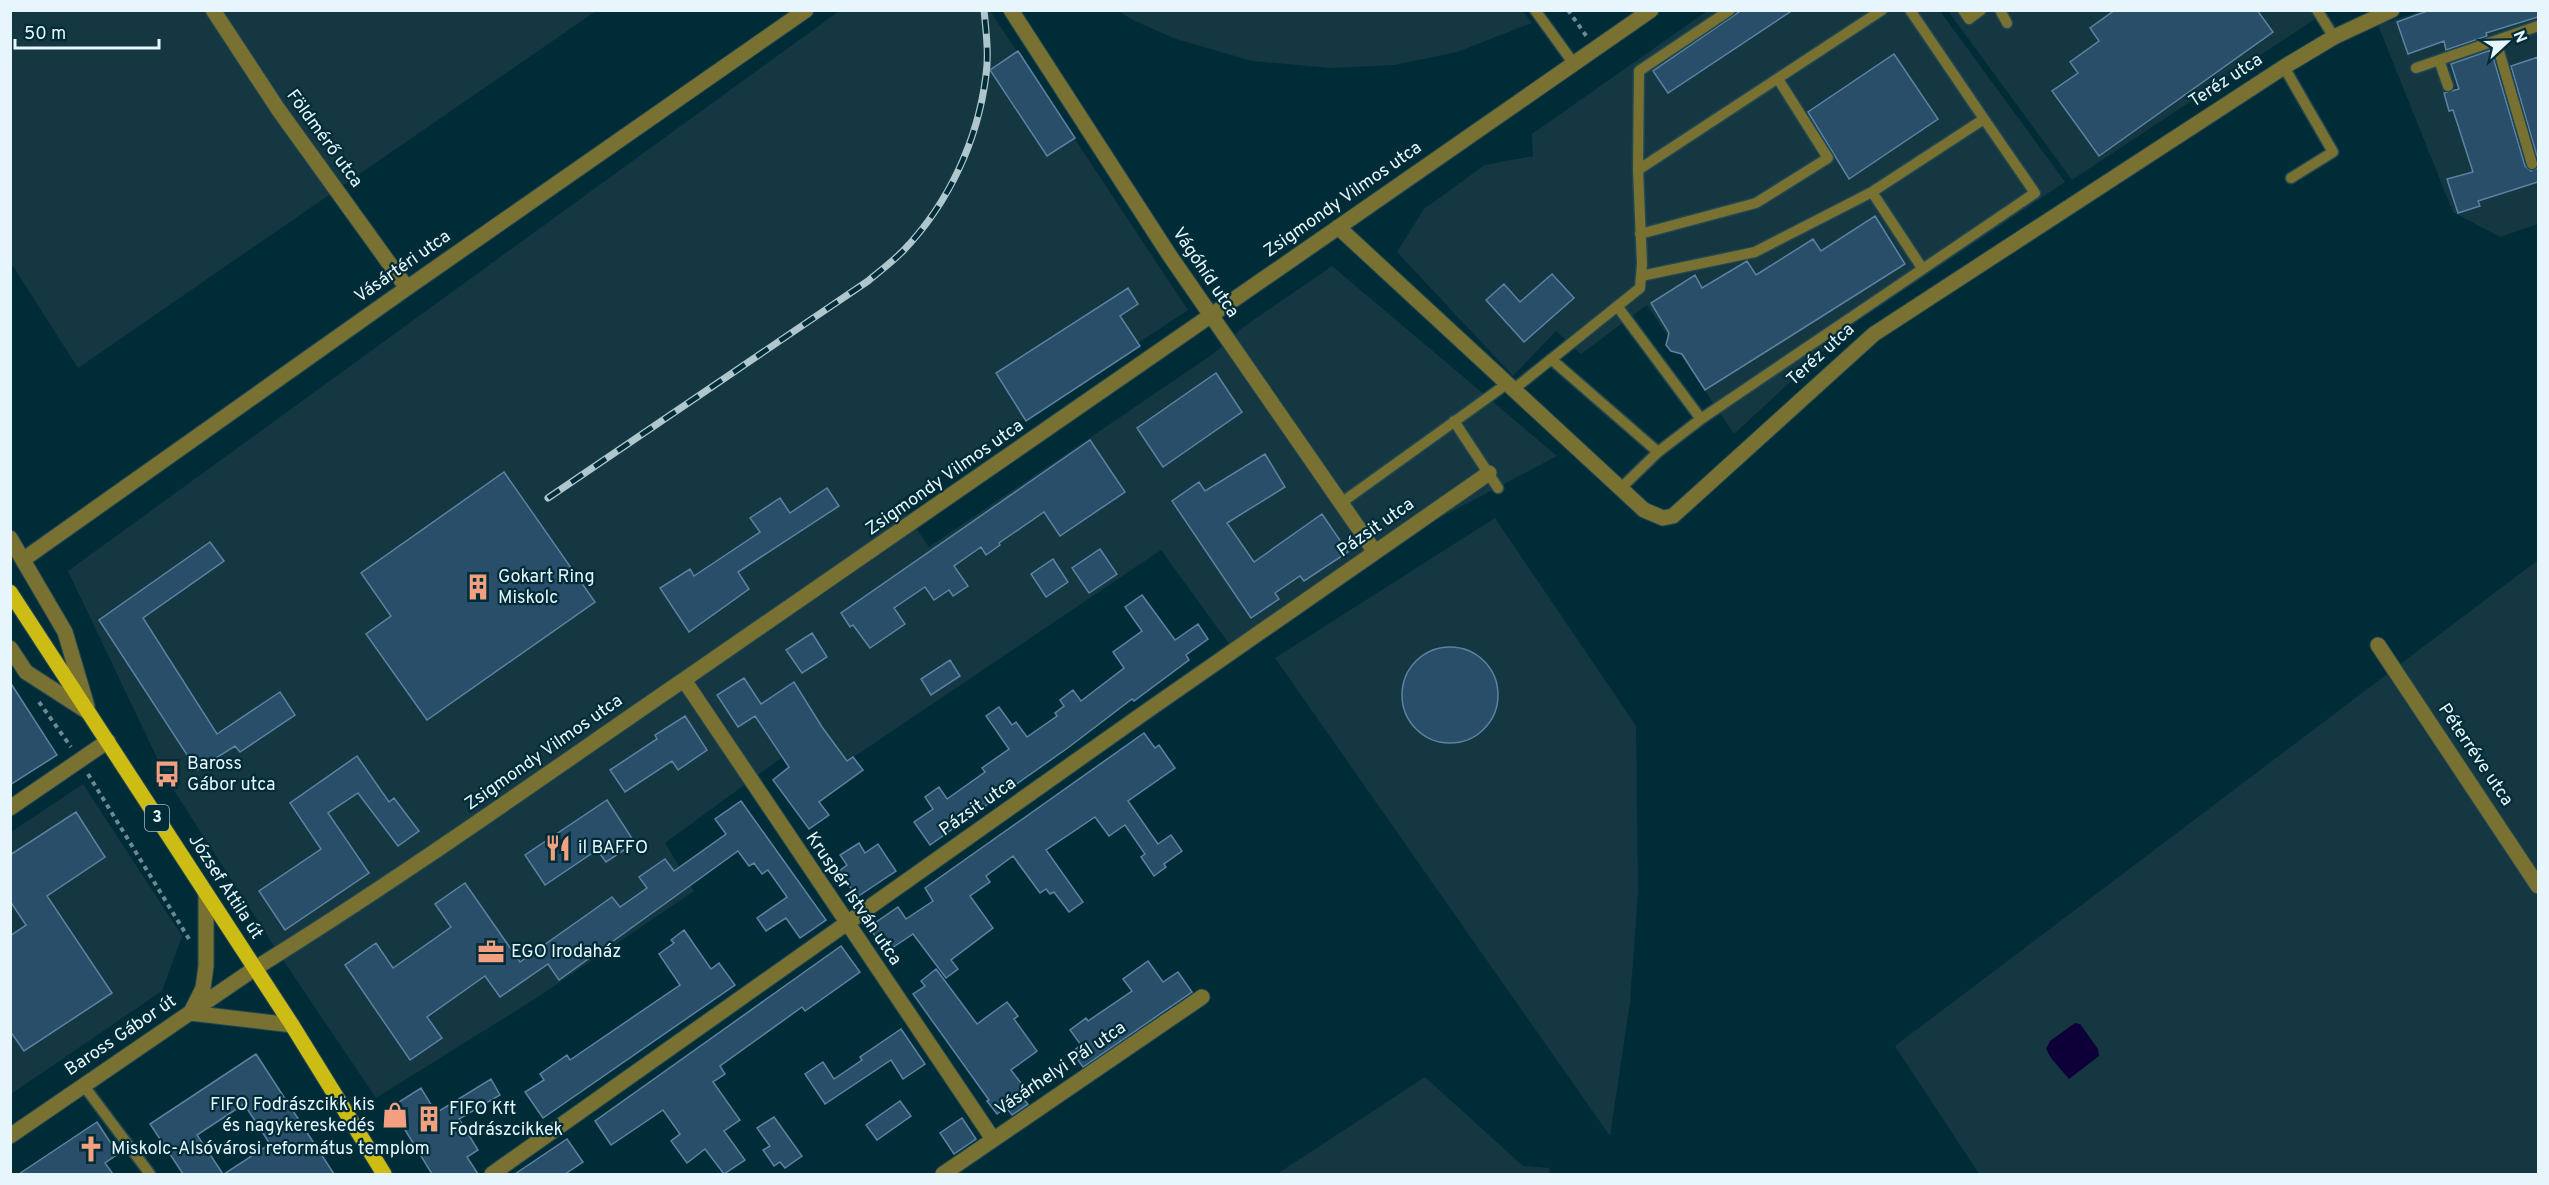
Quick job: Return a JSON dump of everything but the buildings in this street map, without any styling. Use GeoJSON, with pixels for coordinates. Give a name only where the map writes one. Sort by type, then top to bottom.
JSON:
{"type":"FeatureCollection","features":[{"type":"Feature","properties":{"kind":"main road","name":"József Attila út"},"geometry":{"type":"LineString","coordinates":[[10,592],[292,1025],[384,1174]]}},
{"type":"Feature","properties":{"kind":"street","name":"Földmérő utca"},"geometry":{"type":"LineString","coordinates":[[213,10],[278,109],[407,288]]}},
{"type":"Feature","properties":{"kind":"street","name":"Vásártéri utca"},"geometry":{"type":"LineString","coordinates":[[24,559],[806,10]]}},
{"type":"Feature","properties":{"kind":"street","name":"Vágóhíd utca"},"geometry":{"type":"LineString","coordinates":[[1011,10],[1211,317],[1375,552]]}},
{"type":"Feature","properties":{"kind":"street","name":"Zsigmondy Vilmos utca"},"geometry":{"type":"LineString","coordinates":[[254,969],[399,876],[1211,317],[1651,10]]}},
{"type":"Feature","properties":{"kind":"street","name":"Teréz utca"},"geometry":{"type":"LineString","coordinates":[[1338,227],[1644,510],[1663,518],[1673,516],[1874,334],[2284,67],[2334,37],[2392,10]]}},
{"type":"Feature","properties":{"kind":"street","name":"Pázsit utca"},"geometry":{"type":"LineString","coordinates":[[492,1174],[1488,473]]}},
{"type":"Feature","properties":{"kind":"street"},"geometry":{"type":"LineString","coordinates":[[10,538],[66,632],[88,712]]}},
{"type":"Feature","properties":{"kind":"street","name":"Péterréve utca"},"geometry":{"type":"LineString","coordinates":[[2378,645],[2538,886]]}},
{"type":"Feature","properties":{"kind":"street"},"geometry":{"type":"LineString","coordinates":[[10,648],[26,672],[88,712]]}},
{"type":"Feature","properties":{"kind":"street","name":"Kruspér István utca"},"geometry":{"type":"LineString","coordinates":[[684,680],[993,1139]]}},
{"type":"Feature","properties":{"kind":"street"},"geometry":{"type":"LineString","coordinates":[[10,808],[108,741]]}},
{"type":"Feature","properties":{"kind":"street"},"geometry":{"type":"LineString","coordinates":[[206,895],[206,966],[203,988],[190,1013],[292,1025]]}},
{"type":"Feature","properties":{"kind":"street","name":"Baross Gábor út"},"geometry":{"type":"LineString","coordinates":[[10,1136],[254,969]]}},
{"type":"Feature","properties":{"kind":"street","name":"Vásárhelyi Pál utca"},"geometry":{"type":"LineString","coordinates":[[943,1174],[1202,997]]}},
{"type":"Feature","properties":{"kind":"lane"},"geometry":{"type":"LineString","coordinates":[[1535,10],[1574,63]]}},
{"type":"Feature","properties":{"kind":"lane"},"geometry":{"type":"LineString","coordinates":[[1341,503],[1454,421],[1551,359],[1641,288],[1638,170],[1639,71],[1730,10]]}},
{"type":"Feature","properties":{"kind":"lane"},"geometry":{"type":"LineString","coordinates":[[1638,170],[1882,10]]}},
{"type":"Feature","properties":{"kind":"lane"},"geometry":{"type":"LineString","coordinates":[[1621,488],[1658,452],[1701,419],[2035,193],[1910,10]]}},
{"type":"Feature","properties":{"kind":"lane"},"geometry":{"type":"LineString","coordinates":[[1963,10],[1969,19],[1981,10]]}},
{"type":"Feature","properties":{"kind":"lane"},"geometry":{"type":"LineString","coordinates":[[2000,10],[2007,23]]}},
{"type":"Feature","properties":{"kind":"lane"},"geometry":{"type":"LineString","coordinates":[[2317,10],[2334,37]]}},
{"type":"Feature","properties":{"kind":"lane"},"geometry":{"type":"LineString","coordinates":[[2416,68],[2538,26]]}},
{"type":"Feature","properties":{"kind":"lane"},"geometry":{"type":"LineString","coordinates":[[2496,41],[2532,164]]}},
{"type":"Feature","properties":{"kind":"lane"},"geometry":{"type":"LineString","coordinates":[[2439,60],[2448,86]]}},
{"type":"Feature","properties":{"kind":"lane"},"geometry":{"type":"LineString","coordinates":[[2284,67],[2332,152],[2291,178]]}},
{"type":"Feature","properties":{"kind":"lane"},"geometry":{"type":"LineString","coordinates":[[1640,234],[1756,202],[1828,158],[1778,79]]}},
{"type":"Feature","properties":{"kind":"lane"},"geometry":{"type":"LineString","coordinates":[[1641,276],[1755,252],[1872,192],[1984,118]]}},
{"type":"Feature","properties":{"kind":"lane"},"geometry":{"type":"LineString","coordinates":[[1872,192],[1922,268]]}},
{"type":"Feature","properties":{"kind":"lane"},"geometry":{"type":"LineString","coordinates":[[1617,306],[1701,419]]}},
{"type":"Feature","properties":{"kind":"lane"},"geometry":{"type":"LineString","coordinates":[[1551,359],[1658,452]]}},
{"type":"Feature","properties":{"kind":"lane"},"geometry":{"type":"LineString","coordinates":[[1454,421],[1498,488]]}},
{"type":"Feature","properties":{"kind":"lane"},"geometry":{"type":"LineString","coordinates":[[84,1086],[150,1174]]}},
{"type":"Feature","properties":{"kind":"path"},"geometry":{"type":"LineString","coordinates":[[1568,10],[1595,49]]}},
{"type":"Feature","properties":{"kind":"path"},"geometry":{"type":"LineString","coordinates":[[38,699],[80,760],[206,966]]}},
{"type":"Feature","properties":{"kind":"shaded area"},"geometry":{"type":"Polygon","coordinates":[[[1522,10],[1532,23],[1457,52],[1394,65],[1331,68],[1252,61],[1176,39],[1118,11],[1522,10]]]}},
{"type":"Feature","properties":{"kind":"shaded area"},"geometry":{"type":"Polygon","coordinates":[[[11,11],[596,11],[78,368],[11,263],[11,11]]]}},
{"type":"Feature","properties":{"kind":"shaded area"},"geometry":{"type":"Polygon","coordinates":[[[839,11],[990,11],[1188,310],[898,502],[929,547],[1213,354],[1242,328],[1332,266],[1557,456],[1375,552],[1235,652],[1161,550],[827,775],[803,742],[665,843],[694,891],[538,997],[376,1098],[279,954],[168,781],[68,571],[839,11]]]}},
{"type":"Feature","properties":{"kind":"shaded area"},"geometry":{"type":"Polygon","coordinates":[[[1707,11],[1940,11],[2065,182],[1854,323],[1734,434],[1647,305],[1581,354],[1556,331],[1513,376],[1397,252],[1424,209],[1485,165],[1533,156],[1532,134],[1707,11]]]}},
{"type":"Feature","properties":{"kind":"shaded area"},"geometry":{"type":"Polygon","coordinates":[[[1948,11],[2327,11],[2072,180],[1948,11]]]}},
{"type":"Feature","properties":{"kind":"shaded area"},"geometry":{"type":"Polygon","coordinates":[[[2421,11],[2538,11],[2538,224],[2500,237],[2453,212],[2378,25],[2421,11]]]}},
{"type":"Feature","properties":{"kind":"shaded area"},"geometry":{"type":"Polygon","coordinates":[[[1495,518],[1636,726],[1638,892],[1630,1002],[1610,1136],[1275,658],[1495,518]]]}},
{"type":"Feature","properties":{"kind":"shaded area"},"geometry":{"type":"Polygon","coordinates":[[[2538,560],[2538,1174],[1979,1174],[1895,1046],[2538,560]]]}},
{"type":"Feature","properties":{"kind":"shaded area"},"geometry":{"type":"Polygon","coordinates":[[[83,784],[182,936],[162,991],[11,1094],[11,832],[83,784]]]}},
{"type":"Feature","properties":{"kind":"shaded area"},"geometry":{"type":"Polygon","coordinates":[[[2075,1023],[2080,1024],[2098,1049],[2099,1056],[2069,1079],[2046,1049],[2050,1041],[2075,1023]]]}},
{"type":"Feature","properties":{"kind":"shaded area"},"geometry":{"type":"Polygon","coordinates":[[[1425,1077],[1523,1166],[1550,1168],[1549,1174],[1277,1174],[1425,1077]]]}},
{"type":"Feature","properties":{"kind":"railway"},"geometry":{"type":"LineString","coordinates":[[548,498],[868,281],[903,251],[934,212],[959,169],[968,147],[982,99],[987,67],[984,10]]}},
{"type":"Feature","properties":{"kind":"place","name":"Gokart Ring Miskolc"},"geometry":{"type":"Point","coordinates":[478,587]}},
{"type":"Feature","properties":{"kind":"place","name":"Baross Gábor utca"},"geometry":{"type":"Point","coordinates":[167,774]}},
{"type":"Feature","properties":{"kind":"place","name":"il BAFFO"},"geometry":{"type":"Point","coordinates":[558,848]}},
{"type":"Feature","properties":{"kind":"place","name":"EGO Irodaház"},"geometry":{"type":"Point","coordinates":[491,952]}},
{"type":"Feature","properties":{"kind":"place","name":"FIFO Fodrászcikk kis és nagykereskedés"},"geometry":{"type":"Point","coordinates":[395,1115]}},
{"type":"Feature","properties":{"kind":"place","name":"FIFO Kft Fodrászcikkek"},"geometry":{"type":"Point","coordinates":[429,1119]}},
{"type":"Feature","properties":{"kind":"place","name":"Miskolc-Alsóvárosi református templom"},"geometry":{"type":"Point","coordinates":[91,1149]}}]}
